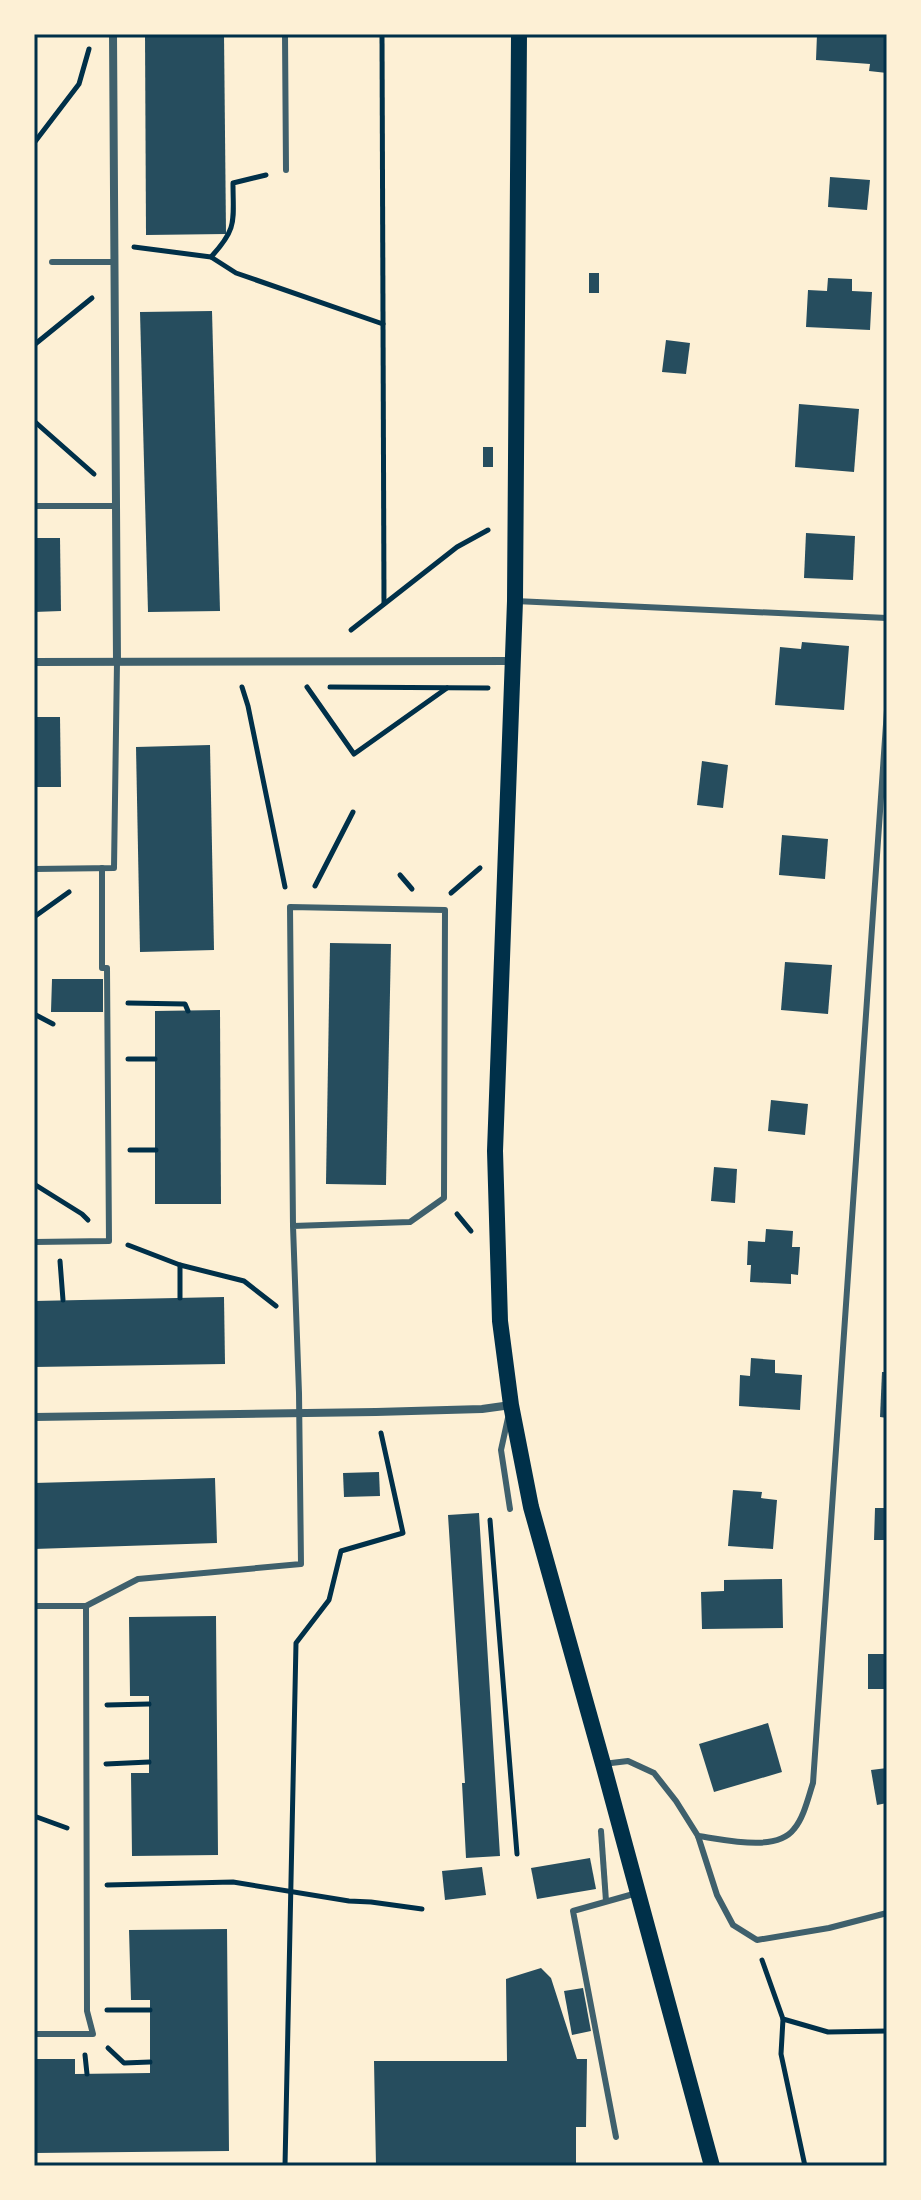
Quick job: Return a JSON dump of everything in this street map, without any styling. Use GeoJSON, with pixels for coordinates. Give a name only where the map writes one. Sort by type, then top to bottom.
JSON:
{"type":"FeatureCollection","features":[{"type":"Feature","properties":{"kind":"main road"},"geometry":{"type":"LineString","coordinates":[[519,34],[515,601],[495,1151],[500,1321],[511,1405],[531,1507],[712,2166]]}},
{"type":"Feature","properties":{"kind":"street"},"geometry":{"type":"LineString","coordinates":[[113,34],[117,662]]}},
{"type":"Feature","properties":{"kind":"street"},"geometry":{"type":"LineString","coordinates":[[34,662],[512,661]]}},
{"type":"Feature","properties":{"kind":"street"},"geometry":{"type":"LineString","coordinates":[[34,1417],[376,1412],[482,1409],[511,1405]]}},
{"type":"Feature","properties":{"kind":"lane"},"geometry":{"type":"LineString","coordinates":[[285,34],[286,170]]}},
{"type":"Feature","properties":{"kind":"lane"},"geometry":{"type":"LineString","coordinates":[[52,262],[114,262]]}},
{"type":"Feature","properties":{"kind":"lane"},"geometry":{"type":"LineString","coordinates":[[34,506],[116,506]]}},
{"type":"Feature","properties":{"kind":"lane"},"geometry":{"type":"LineString","coordinates":[[515,601],[887,618]]}},
{"type":"Feature","properties":{"kind":"lane"},"geometry":{"type":"LineString","coordinates":[[34,869],[114,868],[117,662]]}},
{"type":"Feature","properties":{"kind":"lane"},"geometry":{"type":"LineString","coordinates":[[698,1836],[756,1844],[787,1836],[801,1817],[813,1783],[887,710]]}},
{"type":"Feature","properties":{"kind":"lane"},"geometry":{"type":"LineString","coordinates":[[34,1242],[109,1241],[107,968],[102,968],[102,868]]}},
{"type":"Feature","properties":{"kind":"lane"},"geometry":{"type":"LineString","coordinates":[[34,1606],[86,1606],[138,1579],[301,1564],[293,1226],[290,907],[445,910],[444,1198],[410,1222],[293,1226]]}},
{"type":"Feature","properties":{"kind":"lane"},"geometry":{"type":"LineString","coordinates":[[510,1509],[501,1450],[511,1405]]}},
{"type":"Feature","properties":{"kind":"lane"},"geometry":{"type":"LineString","coordinates":[[34,2034],[93,2034],[87,2011],[86,1606]]}},
{"type":"Feature","properties":{"kind":"lane"},"geometry":{"type":"LineString","coordinates":[[603,1764],[628,1761],[654,1773],[698,1836],[717,1895],[733,1925],[757,1940],[829,1928],[887,1913]]}},
{"type":"Feature","properties":{"kind":"lane"},"geometry":{"type":"LineString","coordinates":[[601,1831],[606,1901]]}},
{"type":"Feature","properties":{"kind":"lane"},"geometry":{"type":"LineString","coordinates":[[616,2137],[573,1911],[637,1893]]}},
{"type":"Feature","properties":{"kind":"path"},"geometry":{"type":"LineString","coordinates":[[382,34],[384,604]]}},
{"type":"Feature","properties":{"kind":"path"},"geometry":{"type":"LineString","coordinates":[[34,143],[79,84],[90,46]]}},
{"type":"Feature","properties":{"kind":"path"},"geometry":{"type":"LineString","coordinates":[[211,257],[228,240],[233,223],[233,183],[286,170]]}},
{"type":"Feature","properties":{"kind":"path"},"geometry":{"type":"LineString","coordinates":[[114,247],[211,257],[236,273],[383,324]]}},
{"type":"Feature","properties":{"kind":"path"},"geometry":{"type":"LineString","coordinates":[[34,345],[114,279]]}},
{"type":"Feature","properties":{"kind":"path"},"geometry":{"type":"LineString","coordinates":[[34,421],[116,494]]}},
{"type":"Feature","properties":{"kind":"path"},"geometry":{"type":"LineString","coordinates":[[351,630],[457,547],[488,530]]}},
{"type":"Feature","properties":{"kind":"path"},"geometry":{"type":"LineString","coordinates":[[242,687],[290,907]]}},
{"type":"Feature","properties":{"kind":"path"},"geometry":{"type":"LineString","coordinates":[[307,687],[354,754],[448,688]]}},
{"type":"Feature","properties":{"kind":"path"},"geometry":{"type":"LineString","coordinates":[[304,907],[353,812]]}},
{"type":"Feature","properties":{"kind":"path"},"geometry":{"type":"LineString","coordinates":[[431,909],[483,865]]}},
{"type":"Feature","properties":{"kind":"path"},"geometry":{"type":"LineString","coordinates":[[107,1003],[185,1004],[188,1011]]}},
{"type":"Feature","properties":{"kind":"path"},"geometry":{"type":"LineString","coordinates":[[34,1014],[53,1024]]}},
{"type":"Feature","properties":{"kind":"path"},"geometry":{"type":"LineString","coordinates":[[34,1184],[82,1214],[109,1241],[180,1265],[244,1281],[296,1322]]}},
{"type":"Feature","properties":{"kind":"path"},"geometry":{"type":"LineString","coordinates":[[444,1198],[477,1240]]}},
{"type":"Feature","properties":{"kind":"path"},"geometry":{"type":"LineString","coordinates":[[59,1242],[63,1300]]}},
{"type":"Feature","properties":{"kind":"path"},"geometry":{"type":"LineString","coordinates":[[180,1265],[180,1298]]}},
{"type":"Feature","properties":{"kind":"path"},"geometry":{"type":"LineString","coordinates":[[285,2166],[296,1643],[329,1600],[341,1551],[403,1533],[376,1412]]}},
{"type":"Feature","properties":{"kind":"path"},"geometry":{"type":"LineString","coordinates":[[490,1520],[517,1854]]}},
{"type":"Feature","properties":{"kind":"path"},"geometry":{"type":"LineString","coordinates":[[86,1705],[149,1704]]}},
{"type":"Feature","properties":{"kind":"path"},"geometry":{"type":"LineString","coordinates":[[86,1765],[149,1762]]}},
{"type":"Feature","properties":{"kind":"path"},"geometry":{"type":"LineString","coordinates":[[34,1816],[86,1836]]}},
{"type":"Feature","properties":{"kind":"path"},"geometry":{"type":"LineString","coordinates":[[86,1885],[233,1882],[349,1901],[422,1909]]}},
{"type":"Feature","properties":{"kind":"path"},"geometry":{"type":"LineString","coordinates":[[757,1940],[783,2019],[781,2054],[805,2166]]}},
{"type":"Feature","properties":{"kind":"path"},"geometry":{"type":"LineString","coordinates":[[87,2011],[150,2010]]}},
{"type":"Feature","properties":{"kind":"path"},"geometry":{"type":"LineString","coordinates":[[783,2019],[828,2032],[887,2031]]}},
{"type":"Feature","properties":{"kind":"path"},"geometry":{"type":"LineString","coordinates":[[93,2034],[124,2063],[150,2062]]}},
{"type":"Feature","properties":{"kind":"building"},"geometry":{"type":"Polygon","coordinates":[[[145,34],[224,34],[226,234],[146,235],[145,34]]]}},
{"type":"Feature","properties":{"kind":"building"},"geometry":{"type":"Polygon","coordinates":[[[817,34],[887,34],[887,73],[869,71],[870,64],[816,60],[817,34]]]}},
{"type":"Feature","properties":{"kind":"building"},"geometry":{"type":"Polygon","coordinates":[[[830,177],[870,180],[867,210],[828,207],[830,177]]]}},
{"type":"Feature","properties":{"kind":"building"},"geometry":{"type":"Polygon","coordinates":[[[589,273],[599,273],[599,293],[589,293],[589,273]]]}},
{"type":"Feature","properties":{"kind":"building"},"geometry":{"type":"Polygon","coordinates":[[[828,278],[852,279],[852,291],[872,292],[870,330],[806,327],[808,290],[827,291],[828,278]]]}},
{"type":"Feature","properties":{"kind":"building"},"geometry":{"type":"Polygon","coordinates":[[[212,311],[220,611],[148,612],[140,312],[212,311]]]}},
{"type":"Feature","properties":{"kind":"building"},"geometry":{"type":"Polygon","coordinates":[[[666,340],[690,343],[686,374],[662,372],[666,340]]]}},
{"type":"Feature","properties":{"kind":"building"},"geometry":{"type":"Polygon","coordinates":[[[799,404],[859,409],[854,472],[795,467],[799,404]]]}},
{"type":"Feature","properties":{"kind":"building"},"geometry":{"type":"Polygon","coordinates":[[[483,447],[493,447],[493,467],[483,467],[483,447]]]}},
{"type":"Feature","properties":{"kind":"building"},"geometry":{"type":"Polygon","coordinates":[[[806,533],[855,536],[853,580],[804,578],[806,533]]]}},
{"type":"Feature","properties":{"kind":"building"},"geometry":{"type":"Polygon","coordinates":[[[34,538],[60,538],[61,611],[34,612],[34,538]]]}},
{"type":"Feature","properties":{"kind":"building"},"geometry":{"type":"Polygon","coordinates":[[[802,642],[849,646],[844,710],[775,705],[780,647],[801,649],[802,642]]]}},
{"type":"Feature","properties":{"kind":"building"},"geometry":{"type":"Polygon","coordinates":[[[34,717],[60,717],[61,787],[34,787],[34,717]]]}},
{"type":"Feature","properties":{"kind":"building"},"geometry":{"type":"Polygon","coordinates":[[[210,745],[214,950],[140,952],[136,747],[210,745]]]}},
{"type":"Feature","properties":{"kind":"building"},"geometry":{"type":"Polygon","coordinates":[[[702,761],[728,765],[723,808],[697,805],[702,761]]]}},
{"type":"Feature","properties":{"kind":"building"},"geometry":{"type":"Polygon","coordinates":[[[782,835],[828,839],[825,879],[779,875],[782,835]]]}},
{"type":"Feature","properties":{"kind":"building"},"geometry":{"type":"Polygon","coordinates":[[[330,943],[391,944],[386,1185],[326,1184],[330,943]]]}},
{"type":"Feature","properties":{"kind":"building"},"geometry":{"type":"Polygon","coordinates":[[[785,962],[832,965],[828,1014],[781,1010],[785,962]]]}},
{"type":"Feature","properties":{"kind":"building"},"geometry":{"type":"Polygon","coordinates":[[[52,979],[103,979],[103,1012],[51,1012],[52,979]]]}},
{"type":"Feature","properties":{"kind":"building"},"geometry":{"type":"Polygon","coordinates":[[[220,1010],[221,1204],[155,1204],[155,1011],[220,1010]]]}},
{"type":"Feature","properties":{"kind":"building"},"geometry":{"type":"Polygon","coordinates":[[[771,1100],[808,1104],[805,1135],[768,1131],[771,1100]]]}},
{"type":"Feature","properties":{"kind":"building"},"geometry":{"type":"Polygon","coordinates":[[[714,1167],[737,1169],[735,1203],[711,1201],[714,1167]]]}},
{"type":"Feature","properties":{"kind":"building"},"geometry":{"type":"Polygon","coordinates":[[[766,1229],[793,1231],[792,1247],[800,1247],[798,1275],[791,1274],[791,1284],[750,1282],[748,1241],[765,1242],[766,1229]]]}},
{"type":"Feature","properties":{"kind":"building"},"geometry":{"type":"Polygon","coordinates":[[[224,1297],[225,1364],[34,1367],[34,1301],[224,1297]]]}},
{"type":"Feature","properties":{"kind":"building"},"geometry":{"type":"Polygon","coordinates":[[[751,1358],[775,1360],[775,1373],[802,1375],[800,1410],[739,1406],[740,1375],[750,1376],[751,1358]]]}},
{"type":"Feature","properties":{"kind":"building"},"geometry":{"type":"Polygon","coordinates":[[[882,1372],[887,1372],[887,1418],[880,1417],[882,1372]]]}},
{"type":"Feature","properties":{"kind":"building"},"geometry":{"type":"Polygon","coordinates":[[[379,1472],[380,1496],[344,1497],[343,1473],[379,1472]]]}},
{"type":"Feature","properties":{"kind":"building"},"geometry":{"type":"Polygon","coordinates":[[[215,1478],[217,1543],[34,1549],[34,1483],[215,1478]]]}},
{"type":"Feature","properties":{"kind":"building"},"geometry":{"type":"Polygon","coordinates":[[[733,1490],[762,1492],[761,1498],[777,1500],[773,1549],[728,1546],[733,1490]]]}},
{"type":"Feature","properties":{"kind":"building"},"geometry":{"type":"Polygon","coordinates":[[[875,1508],[887,1508],[887,1540],[874,1540],[875,1508]]]}},
{"type":"Feature","properties":{"kind":"building"},"geometry":{"type":"Polygon","coordinates":[[[479,1513],[500,1856],[466,1858],[462,1783],[465,1783],[448,1515],[479,1513]]]}},
{"type":"Feature","properties":{"kind":"building"},"geometry":{"type":"Polygon","coordinates":[[[782,1579],[783,1628],[702,1629],[701,1592],[724,1591],[724,1580],[782,1579]]]}},
{"type":"Feature","properties":{"kind":"building"},"geometry":{"type":"Polygon","coordinates":[[[216,1616],[218,1855],[132,1856],[131,1773],[149,1773],[149,1696],[130,1696],[129,1617],[216,1616]]]}},
{"type":"Feature","properties":{"kind":"building"},"geometry":{"type":"Polygon","coordinates":[[[868,1654],[887,1654],[887,1689],[868,1689],[868,1654]]]}},
{"type":"Feature","properties":{"kind":"building"},"geometry":{"type":"Polygon","coordinates":[[[768,1723],[782,1772],[714,1792],[699,1744],[768,1723]]]}},
{"type":"Feature","properties":{"kind":"building"},"geometry":{"type":"Polygon","coordinates":[[[887,1768],[887,1803],[877,1805],[871,1770],[887,1768]]]}},
{"type":"Feature","properties":{"kind":"building"},"geometry":{"type":"Polygon","coordinates":[[[590,1858],[596,1889],[537,1899],[531,1868],[590,1858]]]}},
{"type":"Feature","properties":{"kind":"building"},"geometry":{"type":"Polygon","coordinates":[[[482,1867],[486,1895],[445,1900],[442,1871],[482,1867]]]}},
{"type":"Feature","properties":{"kind":"building"},"geometry":{"type":"Polygon","coordinates":[[[227,1929],[229,2151],[34,2153],[34,2059],[75,2059],[75,2074],[150,2073],[150,2000],[131,2000],[129,1930],[227,1929]]]}},
{"type":"Feature","properties":{"kind":"building"},"geometry":{"type":"Polygon","coordinates":[[[541,1968],[551,1978],[577,2059],[587,2059],[586,2127],[576,2127],[576,2166],[376,2166],[374,2061],[507,2061],[506,1979],[541,1968]]]}},
{"type":"Feature","properties":{"kind":"building"},"geometry":{"type":"Polygon","coordinates":[[[583,1988],[591,2031],[572,2035],[564,1991],[583,1988]]]}}]}
